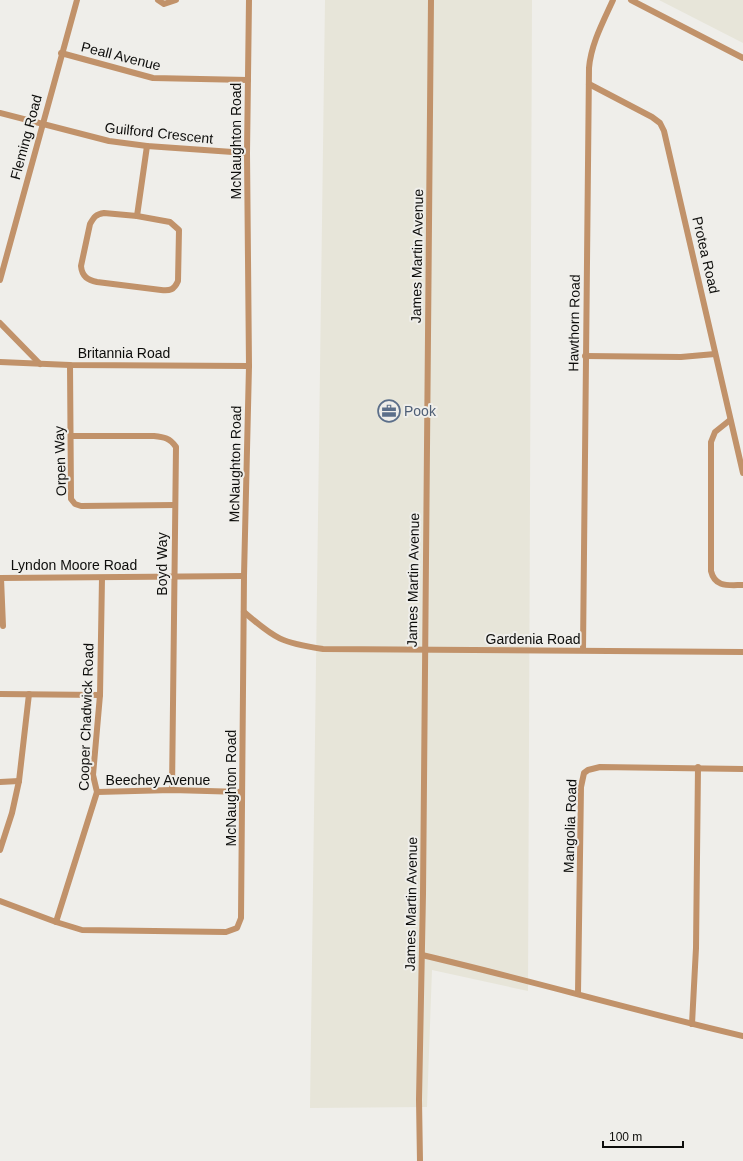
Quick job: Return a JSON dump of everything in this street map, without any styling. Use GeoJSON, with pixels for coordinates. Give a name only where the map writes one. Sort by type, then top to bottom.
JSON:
{"type":"FeatureCollection","features":[{"type":"Feature","properties":{"kind":"street","name":"Fleming Road"},"geometry":{"type":"LineString","coordinates":[[0,280],[61,53],[77,0]]}},
{"type":"Feature","properties":{"kind":"street"},"geometry":{"type":"LineString","coordinates":[[158,0],[164,4],[176,0]]}},
{"type":"Feature","properties":{"kind":"street","name":"McNaughton Road"},"geometry":{"type":"LineString","coordinates":[[56,922],[82,930],[94,931],[226,932],[237,928],[241,918],[244,576],[249,366],[247,153],[249,0]]}},
{"type":"Feature","properties":{"kind":"street","name":"James Martin Avenue"},"geometry":{"type":"LineString","coordinates":[[420,1161],[419,1100],[422,955],[431,0]]}},
{"type":"Feature","properties":{"kind":"street","name":"Hawthorn Road"},"geometry":{"type":"LineString","coordinates":[[583,650],[589,84],[591,55],[599,30],[613,0]]}},
{"type":"Feature","properties":{"kind":"street"},"geometry":{"type":"LineString","coordinates":[[631,0],[743,58]]}},
{"type":"Feature","properties":{"kind":"street","name":"Peall Avenue"},"geometry":{"type":"LineString","coordinates":[[61,53],[153,78],[248,80]]}},
{"type":"Feature","properties":{"kind":"street","name":"Protea Road"},"geometry":{"type":"LineString","coordinates":[[589,84],[652,117],[660,123],[664,131],[743,473]]}},
{"type":"Feature","properties":{"kind":"street","name":"Guilford Crescent"},"geometry":{"type":"LineString","coordinates":[[0,114],[109,141],[147,146],[247,153]]}},
{"type":"Feature","properties":{"kind":"street"},"geometry":{"type":"LineString","coordinates":[[138,216],[147,146]]}},
{"type":"Feature","properties":{"kind":"street"},"geometry":{"type":"LineString","coordinates":[[104,213],[138,216],[170,222],[179,230],[178,281],[175,287],[169,291],[88,280],[82,273],[81,266],[93,218],[98,214],[104,213]]}},
{"type":"Feature","properties":{"kind":"street"},"geometry":{"type":"LineString","coordinates":[[0,323],[40,364]]}},
{"type":"Feature","properties":{"kind":"street"},"geometry":{"type":"LineString","coordinates":[[586,356],[681,357],[715,354]]}},
{"type":"Feature","properties":{"kind":"street","name":"Britannia Road"},"geometry":{"type":"LineString","coordinates":[[0,362],[70,365],[249,366]]}},
{"type":"Feature","properties":{"kind":"street","name":"Orpen Way"},"geometry":{"type":"LineString","coordinates":[[70,365],[71,499],[75,504],[81,506],[175,505]]}},
{"type":"Feature","properties":{"kind":"street"},"geometry":{"type":"LineString","coordinates":[[730,420],[715,432],[711,442],[711,571],[715,581],[719,584],[743,585]]}},
{"type":"Feature","properties":{"kind":"street","name":"Boyd Way"},"geometry":{"type":"LineString","coordinates":[[71,436],[164,437],[171,440],[176,447],[172,790]]}},
{"type":"Feature","properties":{"kind":"street","name":"Lyndon Moore Road"},"geometry":{"type":"LineString","coordinates":[[1,578],[244,576]]}},
{"type":"Feature","properties":{"kind":"street"},"geometry":{"type":"LineString","coordinates":[[1,578],[3,626]]}},
{"type":"Feature","properties":{"kind":"street","name":"Cooper Chadwick Road"},"geometry":{"type":"LineString","coordinates":[[56,922],[97,792],[94,775],[100,695],[102,578]]}},
{"type":"Feature","properties":{"kind":"street","name":"Gardenia Road"},"geometry":{"type":"LineString","coordinates":[[244,612],[265,630],[282,641],[295,645],[323,648],[743,652]]}},
{"type":"Feature","properties":{"kind":"street"},"geometry":{"type":"LineString","coordinates":[[0,694],[100,695]]}},
{"type":"Feature","properties":{"kind":"street"},"geometry":{"type":"LineString","coordinates":[[0,850],[12,813],[19,781],[30,694]]}},
{"type":"Feature","properties":{"kind":"street","name":"Mangolia Road"},"geometry":{"type":"LineString","coordinates":[[578,993],[582,777],[588,770],[600,767],[698,767],[743,769]]}},
{"type":"Feature","properties":{"kind":"street"},"geometry":{"type":"LineString","coordinates":[[692,1024],[696,948],[698,767]]}},
{"type":"Feature","properties":{"kind":"street"},"geometry":{"type":"LineString","coordinates":[[0,782],[19,781]]}},
{"type":"Feature","properties":{"kind":"street","name":"Beechey Avenue"},"geometry":{"type":"LineString","coordinates":[[97,792],[172,790],[242,792]]}},
{"type":"Feature","properties":{"kind":"street"},"geometry":{"type":"LineString","coordinates":[[0,900],[56,922]]}},
{"type":"Feature","properties":{"kind":"street"},"geometry":{"type":"LineString","coordinates":[[422,955],[578,993],[642,1012],[743,1036]]}},
{"type":"Feature","properties":{"kind":"shaded area"},"geometry":{"type":"Polygon","coordinates":[[[325,0],[532,0],[528,991],[432,970],[427,1107],[310,1108],[325,0]]]}},
{"type":"Feature","properties":{"kind":"shaded area"},"geometry":{"type":"Polygon","coordinates":[[[659,0],[743,0],[743,43],[659,0]]]}},
{"type":"Feature","properties":{"kind":"place","name":"Pook"},"geometry":{"type":"Point","coordinates":[389,411]}}]}
